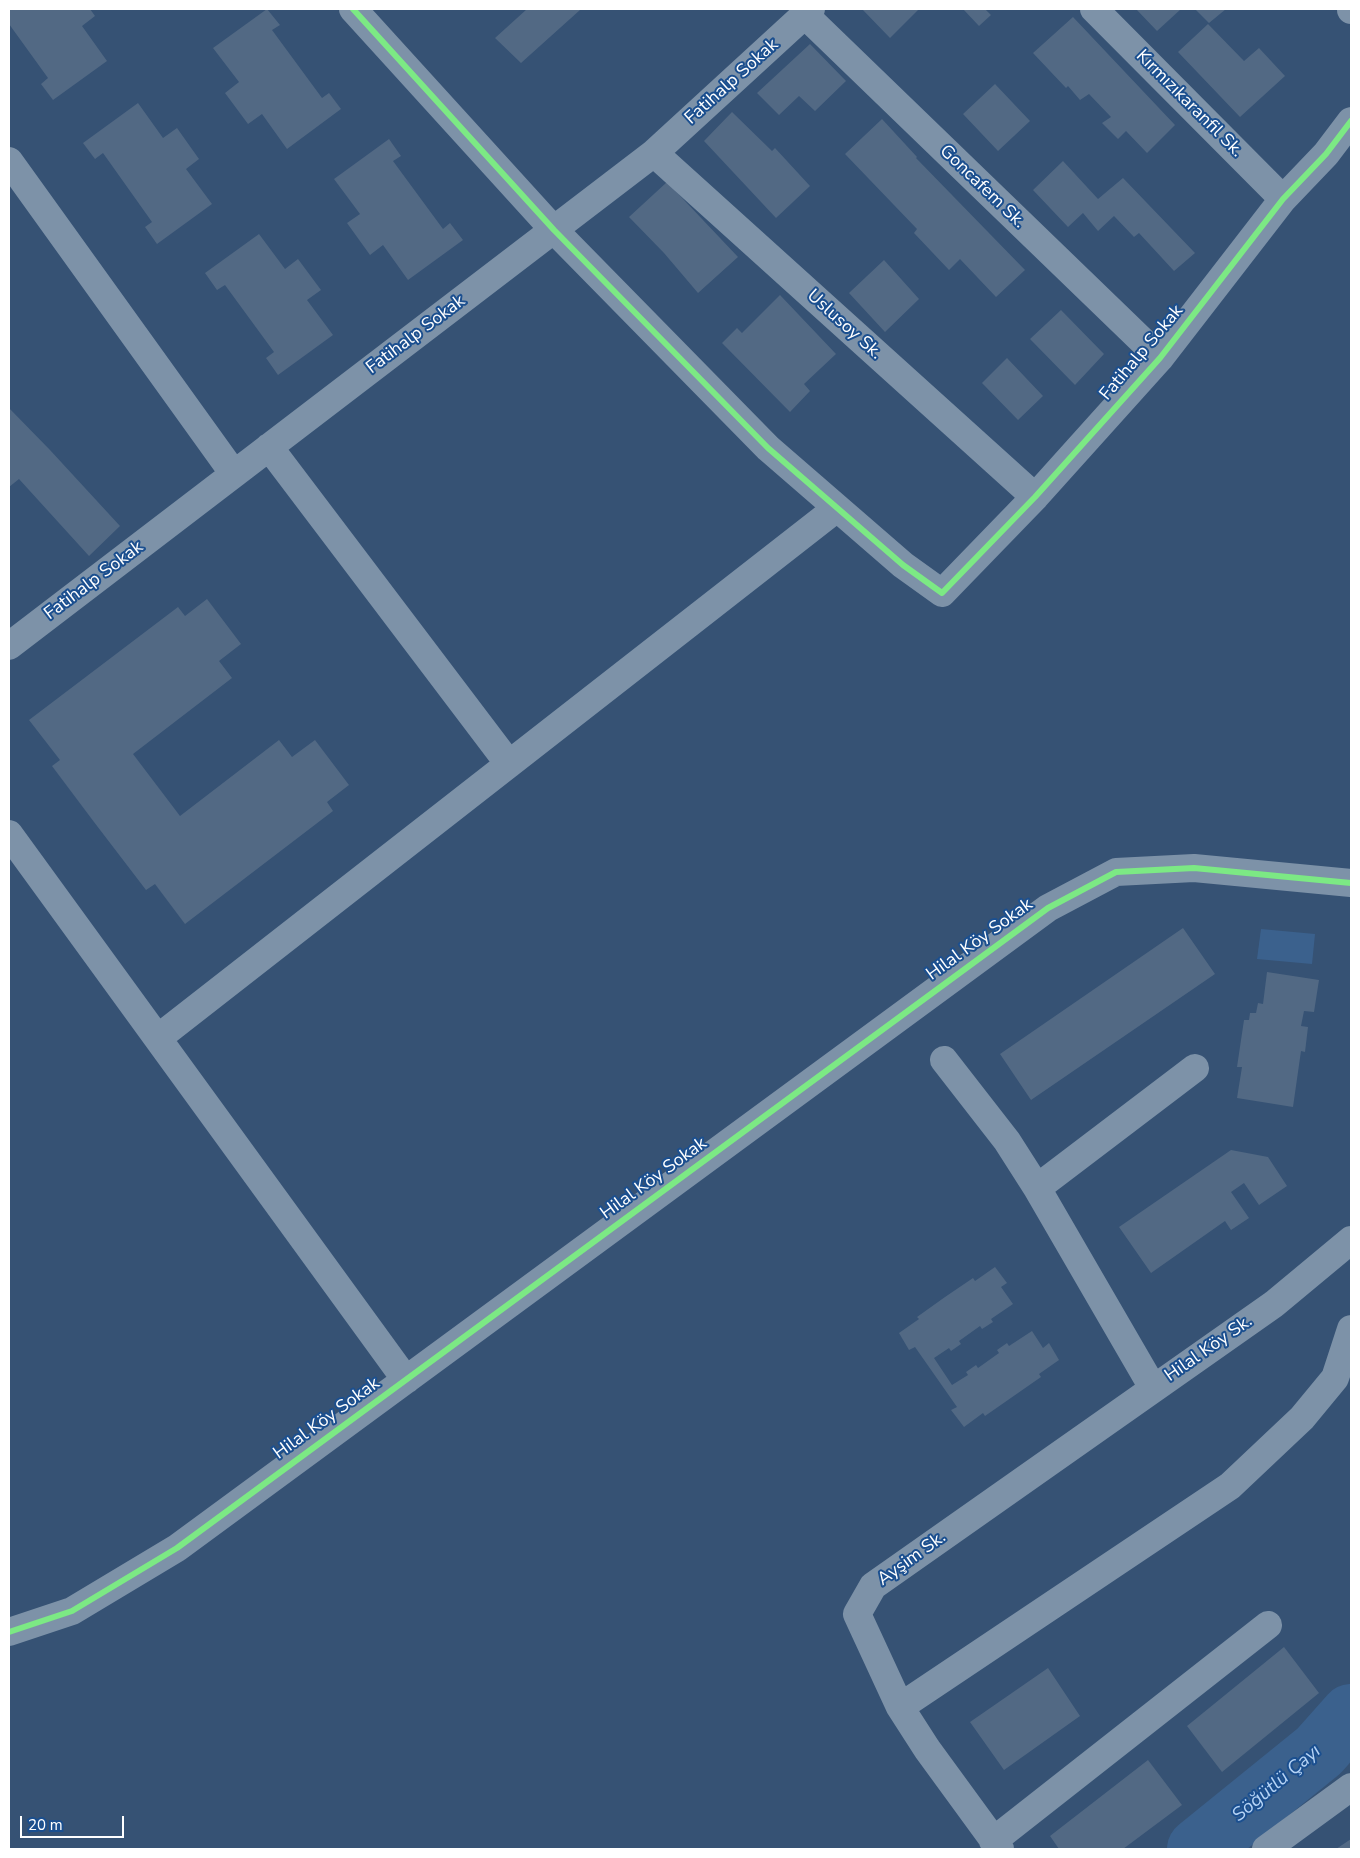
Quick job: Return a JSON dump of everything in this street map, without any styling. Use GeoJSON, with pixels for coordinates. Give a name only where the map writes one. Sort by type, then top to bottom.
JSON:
{"type":"FeatureCollection","features":[{"type":"Feature","properties":{"kind":"street"},"geometry":{"type":"LineString","coordinates":[[158,1038],[837,508],[768,448],[554,230],[352,9]]}},
{"type":"Feature","properties":{"kind":"street","name":"Kırmızıkaranfil Sk."},"geometry":{"type":"LineString","coordinates":[[1094,9],[1283,199]]}},
{"type":"Feature","properties":{"kind":"street","name":"Fatihalp Sokak"},"geometry":{"type":"LineString","coordinates":[[9,646],[654,153],[808,12]]}},
{"type":"Feature","properties":{"kind":"street","name":"Goncafem Sk."},"geometry":{"type":"LineString","coordinates":[[808,12],[1160,358]]}},
{"type":"Feature","properties":{"kind":"street","name":"Fatihalp Sokak"},"geometry":{"type":"LineString","coordinates":[[837,508],[903,565],[942,593],[1035,497],[1160,358],[1283,199],[1326,154],[1351,121]]}},
{"type":"Feature","properties":{"kind":"street","name":"Uslusoy Sk."},"geometry":{"type":"LineString","coordinates":[[654,153],[1035,497]]}},
{"type":"Feature","properties":{"kind":"street"},"geometry":{"type":"LineString","coordinates":[[9,161],[234,474]]}},
{"type":"Feature","properties":{"kind":"street"},"geometry":{"type":"LineString","coordinates":[[269,447],[509,764]]}},
{"type":"Feature","properties":{"kind":"street"},"geometry":{"type":"LineString","coordinates":[[9,834],[406,1380]]}},
{"type":"Feature","properties":{"kind":"street","name":"Hilal Köy Sokak"},"geometry":{"type":"LineString","coordinates":[[9,1632],[72,1611],[177,1548],[1048,908],[1116,872],[1194,868],[1351,883]]}},
{"type":"Feature","properties":{"kind":"street","name":"Hilal Köy Sk."},"geometry":{"type":"LineString","coordinates":[[944,1060],[1007,1142],[1037,1188],[1153,1388],[1274,1304],[1351,1240]]}},
{"type":"Feature","properties":{"kind":"street"},"geometry":{"type":"LineString","coordinates":[[1037,1188],[1195,1068]]}},
{"type":"Feature","properties":{"kind":"street"},"geometry":{"type":"LineString","coordinates":[[900,1707],[1230,1486],[1302,1418],[1335,1378],[1351,1330]]}},
{"type":"Feature","properties":{"kind":"street","name":"Ayşim Sk."},"geometry":{"type":"LineString","coordinates":[[996,1845],[900,1707],[857,1614],[873,1586],[1153,1388]]}},
{"type":"Feature","properties":{"kind":"street"},"geometry":{"type":"LineString","coordinates":[[996,1845],[1268,1625]]}},
{"type":"Feature","properties":{"kind":"street"},"geometry":{"type":"LineString","coordinates":[[1266,1849],[1351,1787]]}},
{"type":"Feature","properties":{"kind":"water"},"geometry":{"type":"Polygon","coordinates":[[[1261,929],[1315,934],[1312,964],[1257,959],[1261,929]]]}},
{"type":"Feature","properties":{"kind":"building"},"geometry":{"type":"Polygon","coordinates":[[[9,9],[90,9],[95,16],[82,26],[107,61],[53,100],[41,84],[48,78],[9,24],[9,9]]]}},
{"type":"Feature","properties":{"kind":"building"},"geometry":{"type":"Polygon","coordinates":[[[267,9],[280,25],[272,30],[322,98],[329,93],[341,109],[287,149],[262,114],[248,124],[225,93],[239,82],[213,48],[267,9]]]}},
{"type":"Feature","properties":{"kind":"building"},"geometry":{"type":"Polygon","coordinates":[[[527,9],[580,10],[521,63],[495,38],[527,9]]]}},
{"type":"Feature","properties":{"kind":"building"},"geometry":{"type":"Polygon","coordinates":[[[862,9],[919,9],[890,38],[862,9]]]}},
{"type":"Feature","properties":{"kind":"building"},"geometry":{"type":"Polygon","coordinates":[[[963,9],[985,9],[991,15],[979,26],[963,9]]]}},
{"type":"Feature","properties":{"kind":"building"},"geometry":{"type":"Polygon","coordinates":[[[1136,9],[1181,9],[1157,31],[1136,9]]]}},
{"type":"Feature","properties":{"kind":"building"},"geometry":{"type":"Polygon","coordinates":[[[1195,9],[1226,9],[1209,23],[1195,9]]]}},
{"type":"Feature","properties":{"kind":"building"},"geometry":{"type":"Polygon","coordinates":[[[1073,17],[1175,125],[1147,153],[1126,131],[1118,139],[1102,123],[1111,117],[1089,94],[1080,100],[1033,53],[1073,17]]]}},
{"type":"Feature","properties":{"kind":"building"},"geometry":{"type":"Polygon","coordinates":[[[1208,24],[1244,61],[1259,48],[1285,76],[1240,117],[1178,52],[1208,24]]]}},
{"type":"Feature","properties":{"kind":"building"},"geometry":{"type":"Polygon","coordinates":[[[810,44],[846,81],[815,111],[799,96],[779,115],[757,93],[810,44]]]}},
{"type":"Feature","properties":{"kind":"building"},"geometry":{"type":"Polygon","coordinates":[[[995,84],[1030,121],[998,151],[963,114],[995,84]]]}},
{"type":"Feature","properties":{"kind":"building"},"geometry":{"type":"Polygon","coordinates":[[[138,103],[163,138],[177,128],[199,159],[186,169],[212,204],[157,244],[145,227],[152,222],[103,153],[95,159],[83,143],[138,103]]]}},
{"type":"Feature","properties":{"kind":"building"},"geometry":{"type":"Polygon","coordinates":[[[732,112],[772,151],[775,148],[810,186],[776,218],[704,141],[732,112]]]}},
{"type":"Feature","properties":{"kind":"building"},"geometry":{"type":"Polygon","coordinates":[[[882,119],[916,158],[1025,270],[996,297],[960,259],[949,270],[914,233],[917,229],[845,154],[882,119]]]}},
{"type":"Feature","properties":{"kind":"building"},"geometry":{"type":"Polygon","coordinates":[[[389,139],[401,156],[393,161],[443,229],[450,223],[463,240],[408,280],[383,245],[370,255],[347,223],[360,214],[334,179],[389,139]]]}},
{"type":"Feature","properties":{"kind":"building"},"geometry":{"type":"Polygon","coordinates":[[[1063,161],[1098,199],[1123,178],[1195,253],[1174,271],[1139,233],[1134,237],[1114,216],[1098,231],[1083,213],[1068,227],[1033,190],[1063,161]]]}},
{"type":"Feature","properties":{"kind":"building"},"geometry":{"type":"Polygon","coordinates":[[[667,182],[738,257],[698,293],[664,253],[629,217],[667,182]]]}},
{"type":"Feature","properties":{"kind":"building"},"geometry":{"type":"Polygon","coordinates":[[[259,234],[285,269],[298,259],[321,290],[307,300],[333,335],[278,375],[266,358],[274,352],[225,285],[217,290],[205,273],[259,234]]]}},
{"type":"Feature","properties":{"kind":"building"},"geometry":{"type":"Polygon","coordinates":[[[884,260],[919,299],[885,332],[849,293],[884,260]]]}},
{"type":"Feature","properties":{"kind":"building"},"geometry":{"type":"Polygon","coordinates":[[[780,295],[836,354],[804,384],[810,391],[790,412],[722,343],[737,328],[742,333],[780,295]]]}},
{"type":"Feature","properties":{"kind":"building"},"geometry":{"type":"Polygon","coordinates":[[[1061,310],[1104,354],[1075,385],[1030,339],[1061,310]]]}},
{"type":"Feature","properties":{"kind":"building"},"geometry":{"type":"Polygon","coordinates":[[[1007,358],[1043,396],[1018,420],[982,383],[1007,358]]]}},
{"type":"Feature","properties":{"kind":"building"},"geometry":{"type":"Polygon","coordinates":[[[9,408],[120,526],[89,556],[19,479],[9,487],[9,408]]]}},
{"type":"Feature","properties":{"kind":"building"},"geometry":{"type":"Polygon","coordinates":[[[207,599],[241,644],[219,661],[232,678],[133,754],[180,816],[279,740],[292,757],[315,740],[349,785],[327,802],[333,811],[185,924],[155,884],[146,890],[94,822],[52,766],[60,760],[29,720],[178,607],[185,616],[207,599]]]}},
{"type":"Feature","properties":{"kind":"building"},"geometry":{"type":"Polygon","coordinates":[[[1183,928],[1215,974],[1031,1100],[1000,1054],[1183,928]]]}},
{"type":"Feature","properties":{"kind":"building"},"geometry":{"type":"Polygon","coordinates":[[[1267,972],[1319,980],[1314,1012],[1304,1011],[1301,1026],[1308,1027],[1305,1052],[1301,1051],[1293,1107],[1237,1098],[1242,1067],[1237,1067],[1244,1020],[1249,1020],[1250,1013],[1256,1013],[1258,1003],[1263,1004],[1267,972]]]}},
{"type":"Feature","properties":{"kind":"building"},"geometry":{"type":"Polygon","coordinates":[[[1231,1150],[1268,1157],[1287,1186],[1259,1205],[1244,1183],[1231,1192],[1249,1218],[1231,1230],[1225,1221],[1151,1273],[1119,1227],[1231,1150]]]}},
{"type":"Feature","properties":{"kind":"building"},"geometry":{"type":"Polygon","coordinates":[[[995,1267],[1007,1283],[1001,1287],[1013,1304],[991,1319],[993,1322],[982,1329],[980,1326],[959,1341],[961,1344],[951,1351],[949,1348],[934,1358],[952,1385],[968,1375],[966,1372],[976,1365],[978,1368],[999,1353],[997,1350],[1007,1343],[1009,1346],[1032,1331],[1043,1348],[1049,1343],[1059,1360],[1039,1374],[1041,1377],[985,1416],[983,1413],[964,1427],[951,1410],[957,1407],[915,1347],[909,1350],[899,1333],[919,1319],[917,1317],[945,1297],[973,1278],[975,1281],[995,1267]]]}},
{"type":"Feature","properties":{"kind":"building"},"geometry":{"type":"Polygon","coordinates":[[[1284,1647],[1319,1693],[1222,1772],[1187,1726],[1284,1647]]]}},
{"type":"Feature","properties":{"kind":"building"},"geometry":{"type":"Polygon","coordinates":[[[1048,1668],[1080,1716],[1004,1770],[970,1722],[1048,1668]]]}},
{"type":"Feature","properties":{"kind":"building"},"geometry":{"type":"Polygon","coordinates":[[[1148,1760],[1182,1805],[1123,1849],[1059,1849],[1050,1836],[1148,1760]]]}},
{"type":"Feature","properties":{"kind":"building"},"geometry":{"type":"Polygon","coordinates":[[[1351,1839],[1351,1849],[1336,1849],[1351,1839]]]}},
{"type":"Feature","properties":{"kind":"waterway","name":"Söğütlü Çayı"},"geometry":{"type":"LineString","coordinates":[[1198,1849],[1319,1751],[1351,1715]]}},
{"type":"Feature","properties":{"kind":"cycle path"},"geometry":{"type":"LineString","coordinates":[[353,9],[554,230],[768,448],[903,565],[942,593],[1035,497],[1160,358],[1283,199],[1326,154],[1351,121]]}},
{"type":"Feature","properties":{"kind":"cycle path"},"geometry":{"type":"LineString","coordinates":[[9,1632],[72,1611],[177,1548],[1048,908],[1116,872],[1194,868],[1351,883]]}}]}
